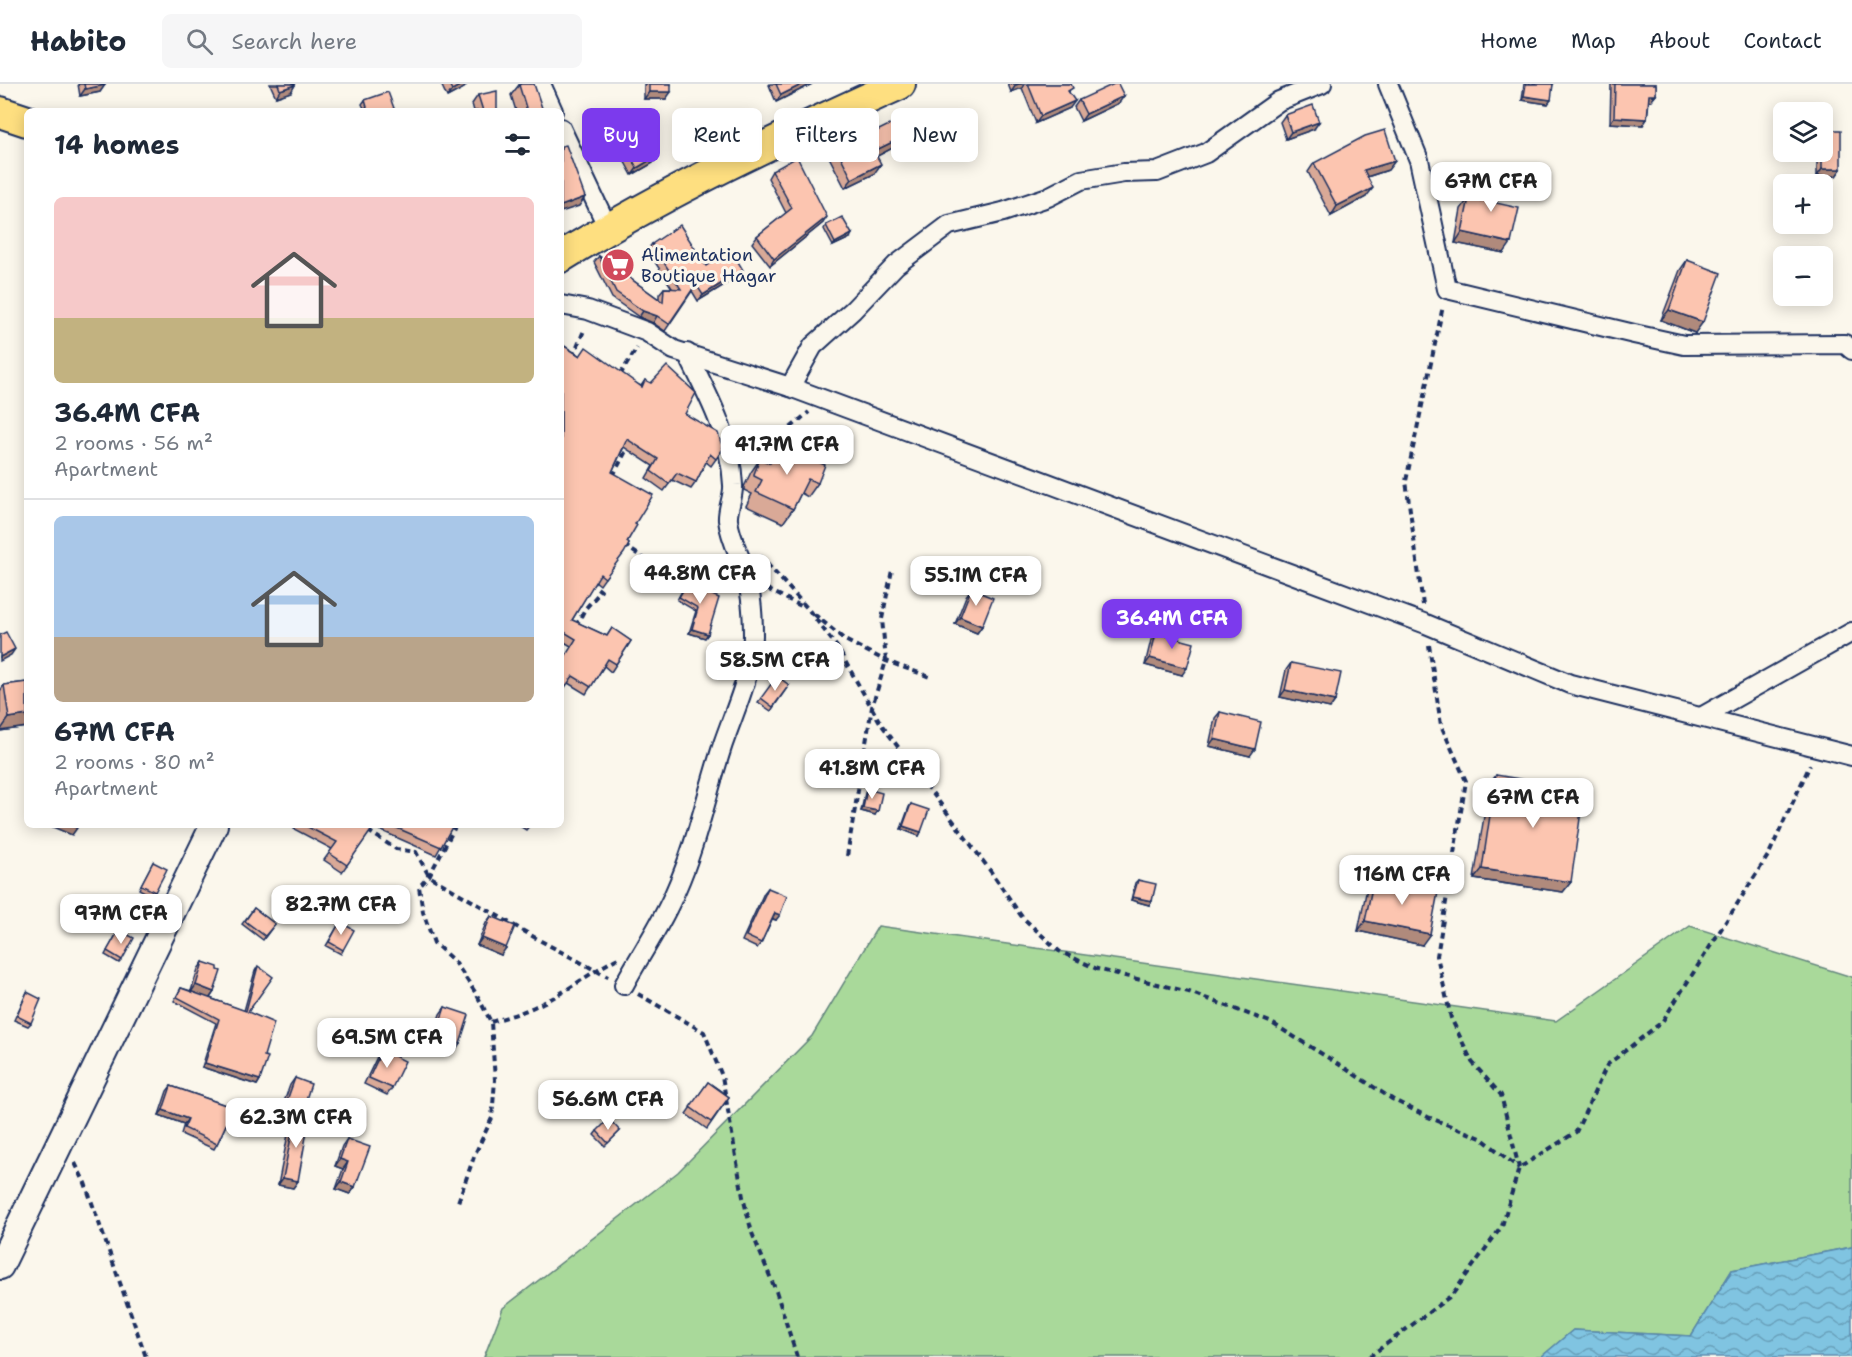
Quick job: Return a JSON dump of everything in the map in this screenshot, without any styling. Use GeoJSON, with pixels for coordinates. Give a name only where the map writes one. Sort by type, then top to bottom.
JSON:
{"type":"FeatureCollection","features":[{"type":"Feature","properties":{"kind":"main road"},"geometry":{"type":"LineString","coordinates":[[564,255],[608,228],[784,136],[900,84]]}},
{"type":"Feature","properties":{"kind":"main road"},"geometry":{"type":"LineString","coordinates":[[0,112],[24,120]]}},
{"type":"Feature","properties":{"kind":"main road"},"geometry":{"type":"LineString","coordinates":[[0,1266],[213,828]]}},
{"type":"Feature","properties":{"kind":"street"},"geometry":{"type":"LineString","coordinates":[[541,84],[552,108]]}},
{"type":"Feature","properties":{"kind":"street"},"geometry":{"type":"LineString","coordinates":[[790,387],[813,346],[853,310],[896,265],[949,225],[1003,212],[1048,197],[1081,180],[1124,173],[1157,172],[1206,153],[1279,101],[1322,84]]}},
{"type":"Feature","properties":{"kind":"street"},"geometry":{"type":"LineString","coordinates":[[1388,84],[1419,160],[1447,289],[1684,345],[1845,344],[1852,350]]}},
{"type":"Feature","properties":{"kind":"street"},"geometry":{"type":"LineString","coordinates":[[564,134],[608,228]]}},
{"type":"Feature","properties":{"kind":"street"},"geometry":{"type":"LineString","coordinates":[[564,306],[588,310],[647,332],[674,350],[790,387],[1426,624],[1570,684],[1852,756]]}},
{"type":"Feature","properties":{"kind":"street"},"geometry":{"type":"LineString","coordinates":[[624,985],[651,940],[676,891],[692,849],[748,669],[753,637],[749,583],[728,519],[734,486],[723,431],[687,353]]}},
{"type":"Feature","properties":{"kind":"street"},"geometry":{"type":"LineString","coordinates":[[1701,717],[1852,632]]}},
{"type":"Feature","properties":{"kind":"path"},"geometry":{"type":"LineString","coordinates":[[1369,1357],[1452,1295],[1502,1227],[1519,1168],[1501,1095],[1472,1062],[1451,1018],[1437,956],[1466,782],[1441,725],[1406,481],[1447,289]]}},
{"type":"Feature","properties":{"kind":"path"},"geometry":{"type":"LineString","coordinates":[[570,362],[584,333],[588,310]]}},
{"type":"Feature","properties":{"kind":"path"},"geometry":{"type":"LineString","coordinates":[[618,378],[647,332]]}},
{"type":"Feature","properties":{"kind":"path"},"geometry":{"type":"LineString","coordinates":[[723,431],[737,443],[752,448],[767,437],[782,435],[822,399]]}},
{"type":"Feature","properties":{"kind":"path"},"geometry":{"type":"LineString","coordinates":[[608,484],[624,458],[632,438]]}},
{"type":"Feature","properties":{"kind":"path"},"geometry":{"type":"LineString","coordinates":[[623,544],[649,562],[681,576],[737,579],[775,592],[808,609],[845,639],[886,661],[930,676]]}},
{"type":"Feature","properties":{"kind":"path"},"geometry":{"type":"LineString","coordinates":[[760,555],[808,609],[837,647],[881,724],[1022,917],[1059,951],[1097,969],[1189,992],[1270,1022],[1392,1099],[1428,1117],[1481,1138],[1519,1168]]}},
{"type":"Feature","properties":{"kind":"path"},"geometry":{"type":"LineString","coordinates":[[847,855],[872,707],[886,661],[882,619],[892,570]]}},
{"type":"Feature","properties":{"kind":"path"},"geometry":{"type":"LineString","coordinates":[[564,642],[571,635],[585,609],[601,591],[585,579]]}},
{"type":"Feature","properties":{"kind":"path"},"geometry":{"type":"LineString","coordinates":[[1519,1168],[1576,1132],[1607,1065],[1662,1022],[1769,854],[1819,747]]}},
{"type":"Feature","properties":{"kind":"path"},"geometry":{"type":"LineString","coordinates":[[364,828],[396,849],[416,852],[429,876],[704,1032],[722,1076],[743,1197],[752,1233],[776,1290],[797,1357]]}},
{"type":"Feature","properties":{"kind":"path"},"geometry":{"type":"LineString","coordinates":[[454,828],[429,876],[419,887],[423,912],[434,943],[455,962],[477,995],[491,1022],[495,1080],[492,1118],[475,1154],[457,1205]]}},
{"type":"Feature","properties":{"kind":"path"},"geometry":{"type":"LineString","coordinates":[[491,1022],[536,1006],[562,993],[594,970],[651,940]]}},
{"type":"Feature","properties":{"kind":"path"},"geometry":{"type":"LineString","coordinates":[[62,1138],[85,1182],[146,1357]]}},
{"type":"Feature","properties":{"kind":"green space"},"geometry":{"type":"Polygon","coordinates":[[[878,926],[1556,1021],[1690,926],[1852,977],[1852,1247],[1732,1270],[1691,1336],[1573,1330],[1541,1357],[484,1357],[503,1308],[678,1172],[812,1036],[878,926]]]}},
{"type":"Feature","properties":{"kind":"water"},"geometry":{"type":"Polygon","coordinates":[[[1852,1247],[1852,1357],[1541,1357],[1573,1330],[1691,1336],[1732,1270],[1852,1247]]]}},
{"type":"Feature","properties":{"kind":"building"},"geometry":{"type":"Polygon","coordinates":[[[84,84],[105,84],[105,85],[85,89],[84,84]]]}},
{"type":"Feature","properties":{"kind":"building"},"geometry":{"type":"Polygon","coordinates":[[[278,84],[295,84],[295,85],[280,90],[278,84]]]}},
{"type":"Feature","properties":{"kind":"building"},"geometry":{"type":"Polygon","coordinates":[[[449,84],[463,84],[452,90],[449,84]]]}},
{"type":"Feature","properties":{"kind":"building"},"geometry":{"type":"Polygon","coordinates":[[[534,84],[542,108],[526,108],[519,85],[534,84]]]}},
{"type":"Feature","properties":{"kind":"building"},"geometry":{"type":"Polygon","coordinates":[[[649,84],[671,84],[671,92],[649,92],[649,84]]]}},
{"type":"Feature","properties":{"kind":"building"},"geometry":{"type":"Polygon","coordinates":[[[776,84],[803,84],[781,95],[776,84]]]}},
{"type":"Feature","properties":{"kind":"building"},"geometry":{"type":"Polygon","coordinates":[[[1028,84],[1071,84],[1073,88],[1068,91],[1075,101],[1041,116],[1028,84]]]}},
{"type":"Feature","properties":{"kind":"building"},"geometry":{"type":"Polygon","coordinates":[[[1118,84],[1124,96],[1086,114],[1079,100],[1118,84]]]}},
{"type":"Feature","properties":{"kind":"building"},"geometry":{"type":"Polygon","coordinates":[[[1526,84],[1553,84],[1551,100],[1524,96],[1526,84]]]}},
{"type":"Feature","properties":{"kind":"building"},"geometry":{"type":"Polygon","coordinates":[[[1615,84],[1656,84],[1656,95],[1649,95],[1647,119],[1614,117],[1615,84]]]}},
{"type":"Feature","properties":{"kind":"building"},"geometry":{"type":"Polygon","coordinates":[[[497,91],[497,108],[482,108],[478,95],[497,91]]]}},
{"type":"Feature","properties":{"kind":"building"},"geometry":{"type":"Polygon","coordinates":[[[388,92],[394,108],[364,108],[367,107],[365,100],[388,92]]]}},
{"type":"Feature","properties":{"kind":"building"},"geometry":{"type":"Polygon","coordinates":[[[1313,105],[1319,122],[1291,132],[1285,115],[1313,105]]]}},
{"type":"Feature","properties":{"kind":"building"},"geometry":{"type":"Polygon","coordinates":[[[891,124],[891,143],[879,149],[879,130],[891,124]]]}},
{"type":"Feature","properties":{"kind":"building"},"geometry":{"type":"Polygon","coordinates":[[[1385,130],[1395,161],[1364,170],[1373,188],[1337,206],[1314,163],[1365,136],[1385,130]]]}},
{"type":"Feature","properties":{"kind":"building"},"geometry":{"type":"Polygon","coordinates":[[[1833,130],[1841,130],[1841,169],[1822,169],[1822,162],[1833,162],[1833,130]]]}},
{"type":"Feature","properties":{"kind":"building"},"geometry":{"type":"Polygon","coordinates":[[[564,145],[566,145],[585,197],[564,205],[564,145]]]}},
{"type":"Feature","properties":{"kind":"building"},"geometry":{"type":"Polygon","coordinates":[[[879,160],[881,164],[852,179],[844,162],[879,160]]]}},
{"type":"Feature","properties":{"kind":"building"},"geometry":{"type":"Polygon","coordinates":[[[634,162],[647,162],[637,168],[634,162]]]}},
{"type":"Feature","properties":{"kind":"building"},"geometry":{"type":"Polygon","coordinates":[[[788,162],[800,162],[827,217],[774,259],[757,236],[792,208],[772,171],[788,162]]]}},
{"type":"Feature","properties":{"kind":"building"},"geometry":{"type":"Polygon","coordinates":[[[1487,169],[1502,172],[1496,203],[1519,208],[1511,243],[1462,232],[1469,198],[1480,201],[1487,169]]]}},
{"type":"Feature","properties":{"kind":"building"},"geometry":{"type":"Polygon","coordinates":[[[842,217],[852,234],[835,243],[826,225],[842,217]]]}},
{"type":"Feature","properties":{"kind":"building"},"geometry":{"type":"Polygon","coordinates":[[[680,225],[706,266],[731,250],[743,270],[703,295],[696,284],[669,324],[643,311],[616,292],[599,256],[663,302],[664,288],[681,289],[652,244],[680,225]]]}},
{"type":"Feature","properties":{"kind":"building"},"geometry":{"type":"Polygon","coordinates":[[[1687,260],[1721,273],[1703,322],[1669,310],[1687,260]]]}},
{"type":"Feature","properties":{"kind":"building"},"geometry":{"type":"Polygon","coordinates":[[[564,346],[580,356],[586,347],[642,387],[645,380],[651,383],[667,366],[696,393],[685,414],[718,433],[723,449],[716,459],[710,454],[696,482],[677,473],[669,484],[651,471],[658,459],[627,439],[612,472],[653,495],[635,524],[637,525],[627,542],[629,544],[624,553],[605,578],[600,574],[572,620],[607,636],[612,628],[631,641],[616,664],[608,659],[591,687],[573,676],[564,689],[564,658],[576,639],[564,632],[564,346]]]}},
{"type":"Feature","properties":{"kind":"building"},"geometry":{"type":"Polygon","coordinates":[[[779,444],[825,465],[818,483],[808,479],[793,509],[756,492],[762,480],[754,476],[760,459],[770,463],[779,444]]]}},
{"type":"Feature","properties":{"kind":"building"},"geometry":{"type":"Polygon","coordinates":[[[691,577],[706,586],[703,591],[719,598],[708,634],[692,629],[698,608],[679,597],[691,577]]]}},
{"type":"Feature","properties":{"kind":"building"},"geometry":{"type":"Polygon","coordinates":[[[971,589],[993,598],[982,626],[960,617],[971,589]]]}},
{"type":"Feature","properties":{"kind":"building"},"geometry":{"type":"Polygon","coordinates":[[[6,632],[15,649],[0,657],[0,635],[6,632]]]}},
{"type":"Feature","properties":{"kind":"building"},"geometry":{"type":"Polygon","coordinates":[[[1156,633],[1194,643],[1187,668],[1150,658],[1156,633]]]}},
{"type":"Feature","properties":{"kind":"building"},"geometry":{"type":"Polygon","coordinates":[[[1291,663],[1341,673],[1335,701],[1285,690],[1291,663]]]}},
{"type":"Feature","properties":{"kind":"building"},"geometry":{"type":"Polygon","coordinates":[[[777,676],[789,685],[773,707],[761,698],[777,676]]]}},
{"type":"Feature","properties":{"kind":"building"},"geometry":{"type":"Polygon","coordinates":[[[24,682],[24,716],[9,718],[4,685],[24,682]]]}},
{"type":"Feature","properties":{"kind":"building"},"geometry":{"type":"Polygon","coordinates":[[[1220,712],[1261,722],[1255,749],[1214,739],[1220,712]]]}},
{"type":"Feature","properties":{"kind":"building"},"geometry":{"type":"Polygon","coordinates":[[[1496,775],[1584,790],[1571,882],[1482,869],[1496,775]]]}},
{"type":"Feature","properties":{"kind":"building"},"geometry":{"type":"Polygon","coordinates":[[[867,789],[882,793],[878,811],[863,808],[867,789]]]}},
{"type":"Feature","properties":{"kind":"building"},"geometry":{"type":"Polygon","coordinates":[[[911,804],[929,810],[921,832],[903,826],[911,804]]]}},
{"type":"Feature","properties":{"kind":"building"},"geometry":{"type":"Polygon","coordinates":[[[310,828],[373,828],[347,865],[329,853],[337,842],[310,828]]]}},
{"type":"Feature","properties":{"kind":"building"},"geometry":{"type":"Polygon","coordinates":[[[397,828],[451,828],[441,847],[397,828]]]}},
{"type":"Feature","properties":{"kind":"building"},"geometry":{"type":"Polygon","coordinates":[[[153,862],[167,869],[155,892],[141,885],[153,862]]]}},
{"type":"Feature","properties":{"kind":"building"},"geometry":{"type":"Polygon","coordinates":[[[1374,878],[1438,892],[1430,934],[1365,921],[1374,878]]]}},
{"type":"Feature","properties":{"kind":"building"},"geometry":{"type":"Polygon","coordinates":[[[1138,880],[1156,884],[1152,901],[1133,897],[1138,880]]]}},
{"type":"Feature","properties":{"kind":"building"},"geometry":{"type":"Polygon","coordinates":[[[768,888],[787,896],[780,915],[775,913],[761,943],[746,936],[768,888]]]}},
{"type":"Feature","properties":{"kind":"building"},"geometry":{"type":"Polygon","coordinates":[[[254,908],[275,924],[265,936],[245,921],[254,908]]]}},
{"type":"Feature","properties":{"kind":"building"},"geometry":{"type":"Polygon","coordinates":[[[491,916],[515,926],[506,948],[482,938],[491,916]]]}},
{"type":"Feature","properties":{"kind":"building"},"geometry":{"type":"Polygon","coordinates":[[[340,922],[354,930],[343,950],[329,942],[340,922]]]}},
{"type":"Feature","properties":{"kind":"building"},"geometry":{"type":"Polygon","coordinates":[[[119,930],[134,938],[122,960],[107,951],[119,930]]]}},
{"type":"Feature","properties":{"kind":"building"},"geometry":{"type":"Polygon","coordinates":[[[203,962],[218,967],[221,971],[214,992],[196,985],[203,962]]]}},
{"type":"Feature","properties":{"kind":"building"},"geometry":{"type":"Polygon","coordinates":[[[258,966],[273,977],[248,1012],[274,1023],[264,1056],[268,1057],[260,1080],[205,1063],[219,1019],[177,997],[181,988],[246,1011],[258,966]]]}},
{"type":"Feature","properties":{"kind":"building"},"geometry":{"type":"Polygon","coordinates":[[[27,992],[41,999],[31,1023],[17,1016],[27,992]]]}},
{"type":"Feature","properties":{"kind":"building"},"geometry":{"type":"Polygon","coordinates":[[[445,1007],[469,1015],[460,1043],[436,1035],[445,1007]]]}},
{"type":"Feature","properties":{"kind":"building"},"geometry":{"type":"Polygon","coordinates":[[[382,1050],[405,1061],[392,1088],[369,1078],[382,1050]]]}},
{"type":"Feature","properties":{"kind":"building"},"geometry":{"type":"Polygon","coordinates":[[[295,1078],[311,1084],[302,1112],[285,1106],[295,1078]]]}},
{"type":"Feature","properties":{"kind":"building"},"geometry":{"type":"Polygon","coordinates":[[[708,1082],[729,1097],[711,1122],[690,1107],[708,1082]]]}},
{"type":"Feature","properties":{"kind":"building"},"geometry":{"type":"Polygon","coordinates":[[[171,1086],[234,1108],[238,1102],[252,1111],[243,1125],[230,1116],[217,1144],[184,1128],[188,1119],[163,1110],[171,1086]]]}},
{"type":"Feature","properties":{"kind":"building"},"geometry":{"type":"Polygon","coordinates":[[[295,1117],[309,1120],[298,1181],[283,1178],[295,1117]]]}},
{"type":"Feature","properties":{"kind":"building"},"geometry":{"type":"Polygon","coordinates":[[[609,1119],[620,1131],[608,1143],[597,1131],[609,1119]]]}},
{"type":"Feature","properties":{"kind":"building"},"geometry":{"type":"Polygon","coordinates":[[[347,1139],[370,1147],[355,1187],[341,1182],[348,1162],[340,1159],[347,1139]]]}},
{"type":"Feature","properties":{"kind":"place","name":"Alimentation Boutique Hagar"},"geometry":{"type":"Point","coordinates":[618,265]}}]}
